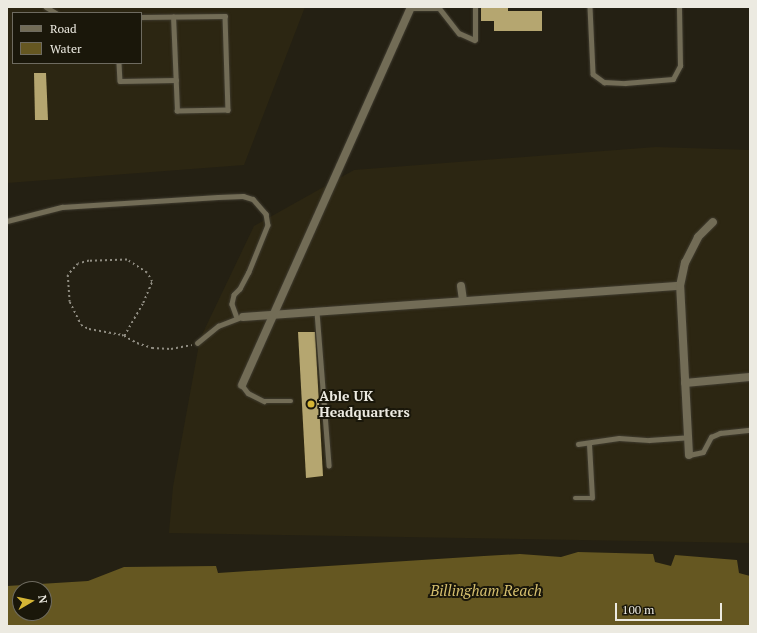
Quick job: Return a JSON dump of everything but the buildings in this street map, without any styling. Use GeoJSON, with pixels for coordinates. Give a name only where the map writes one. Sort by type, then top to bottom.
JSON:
{"type":"FeatureCollection","features":[{"type":"Feature","properties":{"kind":"street"},"geometry":{"type":"LineString","coordinates":[[242,385],[272,315],[411,8]]}},
{"type":"Feature","properties":{"kind":"street"},"geometry":{"type":"LineString","coordinates":[[689,455],[680,286],[686,263],[698,237],[713,222]]}},
{"type":"Feature","properties":{"kind":"street"},"geometry":{"type":"LineString","coordinates":[[461,286],[463,302]]}},
{"type":"Feature","properties":{"kind":"street"},"geometry":{"type":"LineString","coordinates":[[240,318],[680,286]]}},
{"type":"Feature","properties":{"kind":"street"},"geometry":{"type":"LineString","coordinates":[[280,298],[285,314]]}},
{"type":"Feature","properties":{"kind":"street"},"geometry":{"type":"LineString","coordinates":[[685,383],[750,377]]}},
{"type":"Feature","properties":{"kind":"lane"},"geometry":{"type":"LineString","coordinates":[[411,8],[441,8],[459,33],[475,40],[475,7]]}},
{"type":"Feature","properties":{"kind":"lane"},"geometry":{"type":"LineString","coordinates":[[590,7],[593,74],[604,82],[625,83],[673,79],[680,66],[679,7]]}},
{"type":"Feature","properties":{"kind":"lane"},"geometry":{"type":"LineString","coordinates":[[142,17],[225,16],[228,110],[177,111],[173,17]]}},
{"type":"Feature","properties":{"kind":"lane"},"geometry":{"type":"LineString","coordinates":[[119,64],[120,81],[176,80]]}},
{"type":"Feature","properties":{"kind":"lane"},"geometry":{"type":"LineString","coordinates":[[7,221],[62,207],[218,197],[243,196],[253,199],[266,214],[268,225],[249,272],[240,290],[234,295],[232,304],[240,318],[218,326],[197,343]]}},
{"type":"Feature","properties":{"kind":"lane"},"geometry":{"type":"LineString","coordinates":[[317,312],[329,466]]}},
{"type":"Feature","properties":{"kind":"lane"},"geometry":{"type":"LineString","coordinates":[[242,385],[248,393],[264,401],[291,401]]}},
{"type":"Feature","properties":{"kind":"lane"},"geometry":{"type":"LineString","coordinates":[[689,455],[703,452],[711,437],[720,432],[750,430]]}},
{"type":"Feature","properties":{"kind":"lane"},"geometry":{"type":"LineString","coordinates":[[578,444],[589,444],[619,438],[649,440],[688,437]]}},
{"type":"Feature","properties":{"kind":"lane"},"geometry":{"type":"LineString","coordinates":[[575,498],[592,498],[589,444]]}},
{"type":"Feature","properties":{"kind":"path"},"geometry":{"type":"LineString","coordinates":[[124,336],[143,303],[152,282],[147,273],[127,260],[89,261],[78,264],[68,275],[70,302],[81,325],[89,329],[124,336],[152,348],[171,349],[197,343]]}},
{"type":"Feature","properties":{"kind":"shaded area"},"geometry":{"type":"Polygon","coordinates":[[[7,7],[305,7],[244,165],[7,183],[7,7]]]}},
{"type":"Feature","properties":{"kind":"shaded area"},"geometry":{"type":"Polygon","coordinates":[[[656,147],[750,150],[750,543],[169,533],[173,487],[200,339],[254,226],[354,170],[656,147]]]}},
{"type":"Feature","properties":{"kind":"water","name":"Billingham Reach"},"geometry":{"type":"Polygon","coordinates":[[[578,552],[653,554],[655,562],[671,566],[675,555],[737,560],[739,573],[750,576],[750,626],[7,626],[7,586],[12,586],[12,621],[52,621],[52,583],[88,581],[124,567],[216,566],[218,573],[520,554],[561,557],[578,552]]]}},
{"type":"Feature","properties":{"kind":"place","name":"Able UK Headquarters"},"geometry":{"type":"Point","coordinates":[311,404]}}]}
